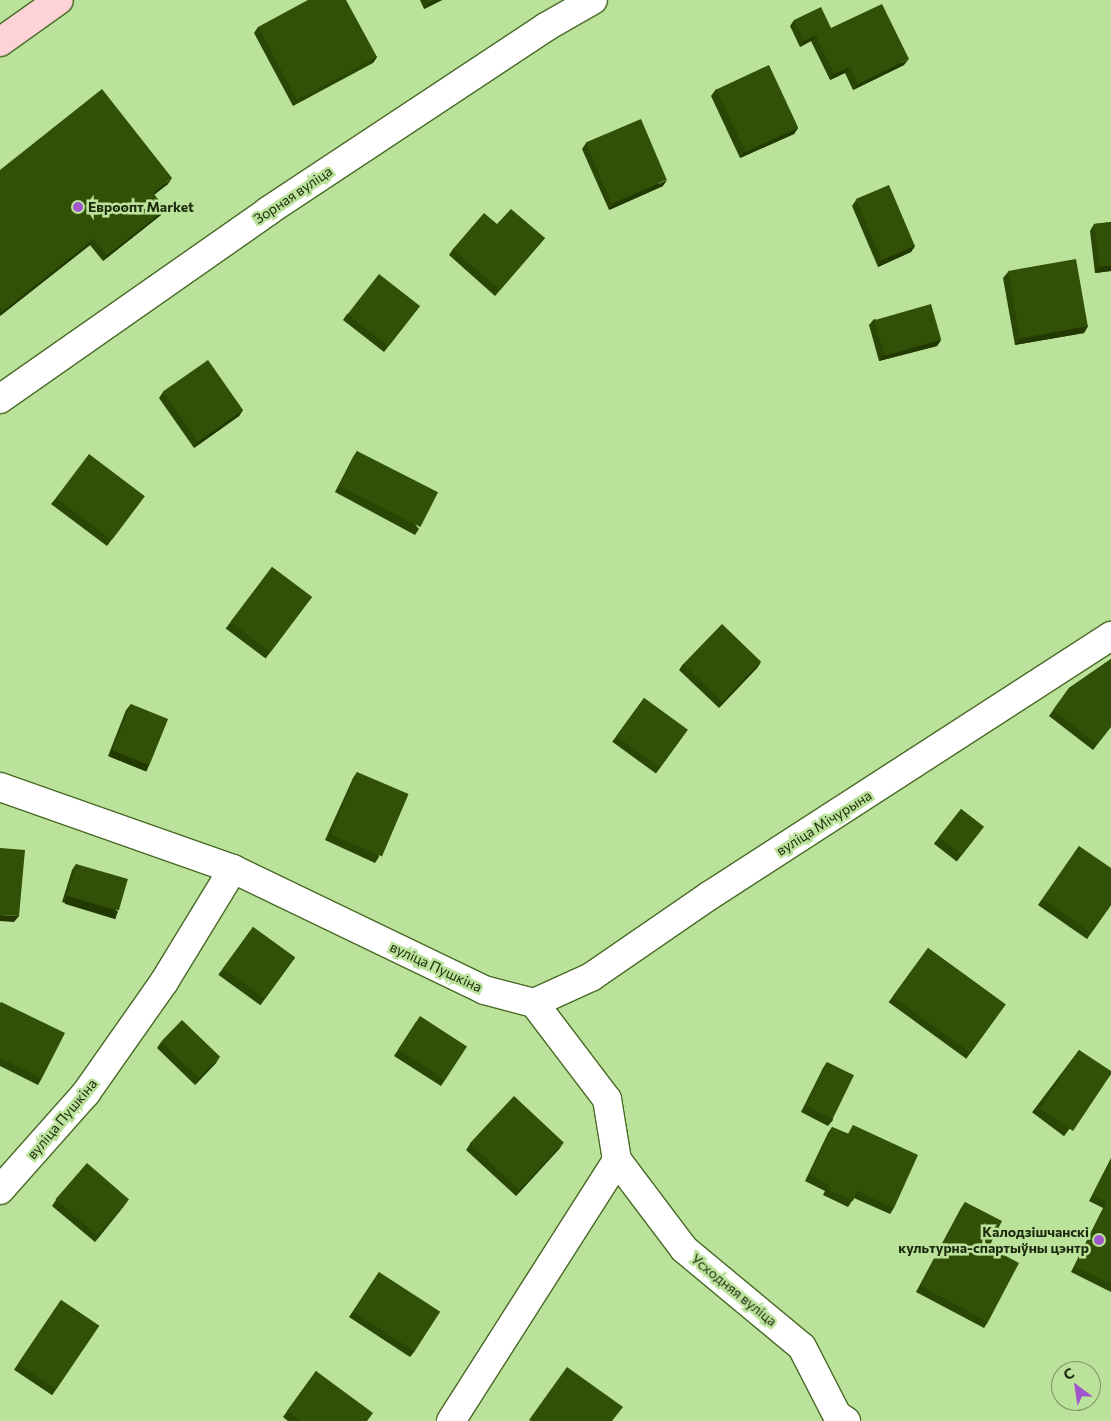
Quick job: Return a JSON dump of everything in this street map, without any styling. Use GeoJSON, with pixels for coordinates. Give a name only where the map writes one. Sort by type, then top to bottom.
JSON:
{"type":"FeatureCollection","features":[{"type":"Feature","properties":{"kind":"main road"},"geometry":{"type":"LineString","coordinates":[[0,42],[59,0]]}},
{"type":"Feature","properties":{"kind":"street","name":"Зорная вуліца"},"geometry":{"type":"LineString","coordinates":[[0,399],[268,211],[546,27],[593,0]]}},
{"type":"Feature","properties":{"kind":"street","name":"вуліца Мічурына"},"geometry":{"type":"LineString","coordinates":[[534,1004],[591,977],[710,896],[1111,636]]}},
{"type":"Feature","properties":{"kind":"street","name":"вуліца Пушкіна"},"geometry":{"type":"LineString","coordinates":[[0,787],[233,869],[484,990],[534,1004]]}},
{"type":"Feature","properties":{"kind":"street","name":"вуліца Пушкіна"},"geometry":{"type":"LineString","coordinates":[[0,1190],[86,1093],[164,982],[233,869]]}},
{"type":"Feature","properties":{"kind":"street"},"geometry":{"type":"LineString","coordinates":[[451,1421],[617,1160],[606,1099],[534,1004]]}},
{"type":"Feature","properties":{"kind":"street","name":"Усходняя вуліца"},"geometry":{"type":"LineString","coordinates":[[617,1160],[684,1249],[802,1347],[837,1415],[846,1421]]}},
{"type":"Feature","properties":{"kind":"building"},"geometry":{"type":"Polygon","coordinates":[[[308,0],[346,0],[377,57],[297,100],[258,27],[308,0]]]}},
{"type":"Feature","properties":{"kind":"building"},"geometry":{"type":"Polygon","coordinates":[[[882,4],[909,59],[858,84],[850,67],[834,74],[816,35],[804,41],[794,20],[821,7],[831,28],[882,4]]]}},
{"type":"Feature","properties":{"kind":"building"},"geometry":{"type":"Polygon","coordinates":[[[769,65],[798,128],[746,152],[716,90],[769,65]]]}},
{"type":"Feature","properties":{"kind":"building","name":"Евроопт Market"},"geometry":{"type":"Polygon","coordinates":[[[102,89],[172,178],[153,193],[166,209],[107,255],[94,239],[3,311],[0,307],[0,170],[102,89]]]}},
{"type":"Feature","properties":{"kind":"building"},"geometry":{"type":"Polygon","coordinates":[[[641,119],[667,180],[612,203],[586,142],[641,119]]]}},
{"type":"Feature","properties":{"kind":"building"},"geometry":{"type":"Polygon","coordinates":[[[889,185],[915,246],[882,260],[856,199],[889,185]]]}},
{"type":"Feature","properties":{"kind":"building"},"geometry":{"type":"Polygon","coordinates":[[[511,209],[545,238],[500,290],[453,249],[484,213],[497,224],[511,209]]]}},
{"type":"Feature","properties":{"kind":"building"},"geometry":{"type":"Polygon","coordinates":[[[1111,222],[1111,265],[1100,267],[1094,224],[1111,222]]]}},
{"type":"Feature","properties":{"kind":"building"},"geometry":{"type":"Polygon","coordinates":[[[1076,259],[1088,326],[1020,338],[1008,271],[1076,259]]]}},
{"type":"Feature","properties":{"kind":"building"},"geometry":{"type":"Polygon","coordinates":[[[379,274],[420,306],[389,346],[348,314],[379,274]]]}},
{"type":"Feature","properties":{"kind":"building"},"geometry":{"type":"Polygon","coordinates":[[[931,304],[941,340],[884,356],[874,320],[931,304]]]}},
{"type":"Feature","properties":{"kind":"building"},"geometry":{"type":"Polygon","coordinates":[[[208,360],[243,410],[198,442],[163,392],[208,360]]]}},
{"type":"Feature","properties":{"kind":"building"},"geometry":{"type":"Polygon","coordinates":[[[357,451],[438,492],[420,527],[339,486],[357,451]]]}},
{"type":"Feature","properties":{"kind":"building"},"geometry":{"type":"Polygon","coordinates":[[[89,454],[145,496],[112,540],[56,498],[89,454]]]}},
{"type":"Feature","properties":{"kind":"building"},"geometry":{"type":"Polygon","coordinates":[[[272,567],[312,597],[270,652],[230,622],[272,567]]]}},
{"type":"Feature","properties":{"kind":"building"},"geometry":{"type":"Polygon","coordinates":[[[722,624],[761,662],[722,702],[683,664],[722,624]]]}},
{"type":"Feature","properties":{"kind":"building"},"geometry":{"type":"Polygon","coordinates":[[[1111,659],[1111,726],[1097,744],[1053,710],[1069,688],[1111,659]]]}},
{"type":"Feature","properties":{"kind":"building"},"geometry":{"type":"Polygon","coordinates":[[[644,698],[688,730],[660,768],[616,736],[644,698]]]}},
{"type":"Feature","properties":{"kind":"building"},"geometry":{"type":"Polygon","coordinates":[[[131,704],[168,719],[149,765],[112,750],[131,704]]]}},
{"type":"Feature","properties":{"kind":"building"},"geometry":{"type":"Polygon","coordinates":[[[357,772],[409,794],[382,856],[330,835],[357,772]]]}},
{"type":"Feature","properties":{"kind":"building"},"geometry":{"type":"Polygon","coordinates":[[[961,809],[984,827],[962,855],[939,837],[961,809]]]}},
{"type":"Feature","properties":{"kind":"building"},"geometry":{"type":"Polygon","coordinates":[[[1079,846],[1111,868],[1111,905],[1091,933],[1043,899],[1079,846]]]}},
{"type":"Feature","properties":{"kind":"building"},"geometry":{"type":"Polygon","coordinates":[[[0,848],[25,850],[19,916],[0,915],[0,848]]]}},
{"type":"Feature","properties":{"kind":"building"},"geometry":{"type":"Polygon","coordinates":[[[76,864],[128,879],[119,911],[67,896],[76,864]]]}},
{"type":"Feature","properties":{"kind":"building"},"geometry":{"type":"Polygon","coordinates":[[[253,927],[295,958],[265,999],[223,968],[253,927]]]}},
{"type":"Feature","properties":{"kind":"building"},"geometry":{"type":"Polygon","coordinates":[[[928,948],[1006,1004],[970,1053],[893,997],[928,948]]]}},
{"type":"Feature","properties":{"kind":"building"},"geometry":{"type":"Polygon","coordinates":[[[1,1002],[65,1033],[42,1078],[0,1058],[1,1002]]]}},
{"type":"Feature","properties":{"kind":"building"},"geometry":{"type":"Polygon","coordinates":[[[420,1016],[467,1046],[445,1080],[398,1050],[420,1016]]]}},
{"type":"Feature","properties":{"kind":"building"},"geometry":{"type":"Polygon","coordinates":[[[182,1020],[220,1057],[199,1078],[161,1042],[182,1020]]]}},
{"type":"Feature","properties":{"kind":"building"},"geometry":{"type":"Polygon","coordinates":[[[1079,1050],[1111,1071],[1111,1074],[1073,1131],[1040,1109],[1079,1050]]]}},
{"type":"Feature","properties":{"kind":"building"},"geometry":{"type":"Polygon","coordinates":[[[827,1062],[854,1075],[832,1119],[806,1106],[827,1062]]]}},
{"type":"Feature","properties":{"kind":"building"},"geometry":{"type":"Polygon","coordinates":[[[514,1096],[564,1142],[519,1190],[470,1144],[514,1096]]]}},
{"type":"Feature","properties":{"kind":"building"},"geometry":{"type":"Polygon","coordinates":[[[853,1125],[918,1155],[894,1208],[857,1191],[853,1201],[827,1189],[830,1185],[809,1175],[832,1127],[849,1134],[853,1125]]]}},
{"type":"Feature","properties":{"kind":"building","name":"Калодзішчанскі культурна-спартыўны цэнтр"},"geometry":{"type":"Polygon","coordinates":[[[1111,1160],[1111,1284],[1075,1266],[1107,1202],[1093,1195],[1111,1160]]]}},
{"type":"Feature","properties":{"kind":"building"},"geometry":{"type":"Polygon","coordinates":[[[87,1163],[129,1199],[97,1235],[56,1199],[87,1163]]]}},
{"type":"Feature","properties":{"kind":"building"},"geometry":{"type":"Polygon","coordinates":[[[965,1202],[1002,1221],[989,1247],[1019,1263],[988,1322],[921,1286],[965,1202]]]}},
{"type":"Feature","properties":{"kind":"building"},"geometry":{"type":"Polygon","coordinates":[[[379,1272],[440,1312],[415,1351],[353,1311],[379,1272]]]}},
{"type":"Feature","properties":{"kind":"building"},"geometry":{"type":"Polygon","coordinates":[[[61,1300],[99,1326],[56,1390],[18,1364],[61,1300]]]}},
{"type":"Feature","properties":{"kind":"building"},"geometry":{"type":"Polygon","coordinates":[[[567,1367],[623,1407],[612,1421],[529,1420],[567,1367]]]}},
{"type":"Feature","properties":{"kind":"building"},"geometry":{"type":"Polygon","coordinates":[[[316,1371],[373,1413],[367,1421],[301,1421],[287,1411],[316,1371]]]}},
{"type":"Feature","properties":{"kind":"place","name":"Евроопт Market"},"geometry":{"type":"Point","coordinates":[78,207]}},
{"type":"Feature","properties":{"kind":"place","name":"Калодзішчанскі культурна-спартыўны цэнтр"},"geometry":{"type":"Point","coordinates":[1099,1240]}}]}
